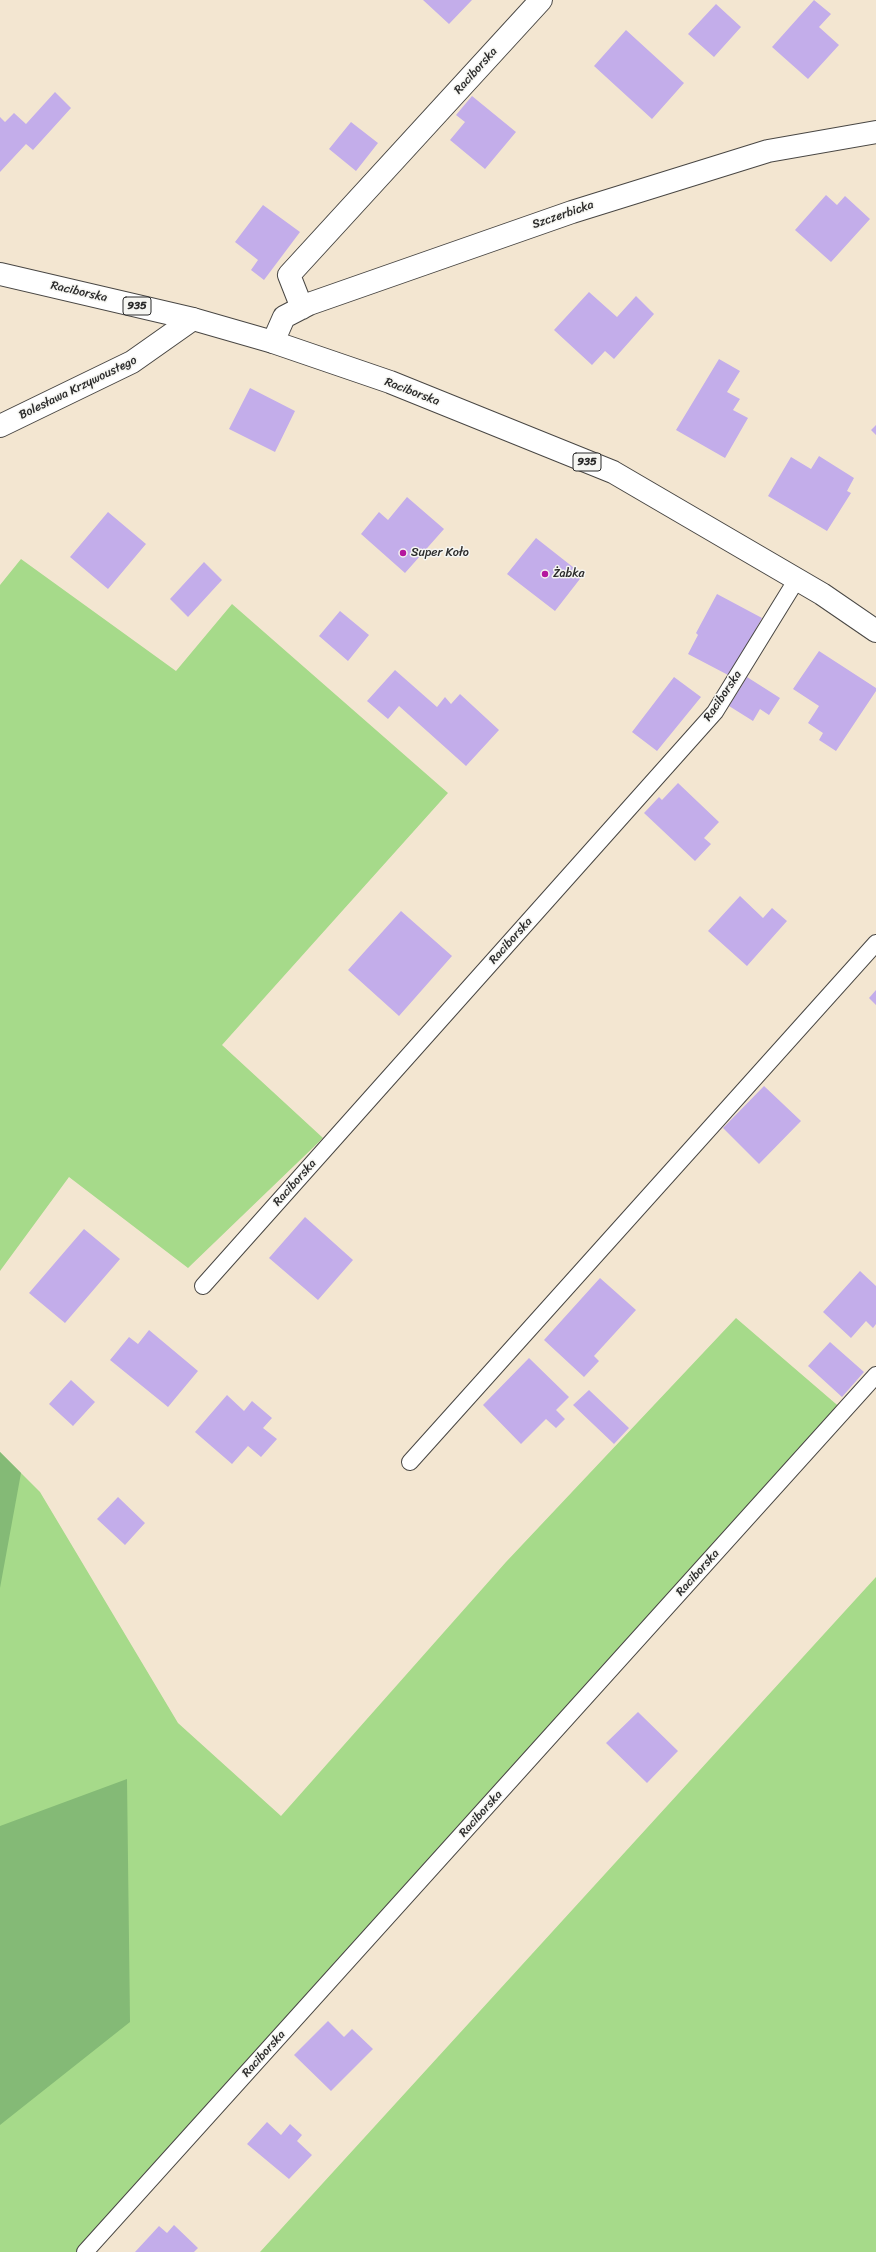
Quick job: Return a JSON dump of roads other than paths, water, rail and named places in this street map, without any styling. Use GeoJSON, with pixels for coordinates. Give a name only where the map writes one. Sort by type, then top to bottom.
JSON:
{"type":"FeatureCollection","features":[{"type":"Feature","properties":{"kind":"street","name":"Raciborska"},"geometry":{"type":"LineString","coordinates":[[302,308],[289,275],[541,0]]}},
{"type":"Feature","properties":{"kind":"street","name":"Szczerbicka"},"geometry":{"type":"LineString","coordinates":[[273,342],[284,317],[302,308],[572,212],[768,151],[876,132]]}},
{"type":"Feature","properties":{"kind":"street","name":"Raciborska"},"geometry":{"type":"LineString","coordinates":[[0,274],[193,319],[273,342],[390,382],[613,472],[797,579],[876,631]]}},
{"type":"Feature","properties":{"kind":"street","name":"Bolesława Krzywoustego"},"geometry":{"type":"LineString","coordinates":[[0,426],[132,362],[193,319]]}},
{"type":"Feature","properties":{"kind":"lane","name":"Raciborska"},"geometry":{"type":"LineString","coordinates":[[203,1286],[715,712],[797,579]]}},
{"type":"Feature","properties":{"kind":"lane"},"geometry":{"type":"LineString","coordinates":[[410,1462],[876,943]]}},
{"type":"Feature","properties":{"kind":"lane","name":"Raciborska"},"geometry":{"type":"LineString","coordinates":[[85,2252],[876,1375]]}},
{"type":"Feature","properties":{"kind":"place","name":"Super Koło"},"geometry":{"type":"Point","coordinates":[403,553]}},
{"type":"Feature","properties":{"kind":"place","name":"Żabka"},"geometry":{"type":"Point","coordinates":[545,574]}}]}
